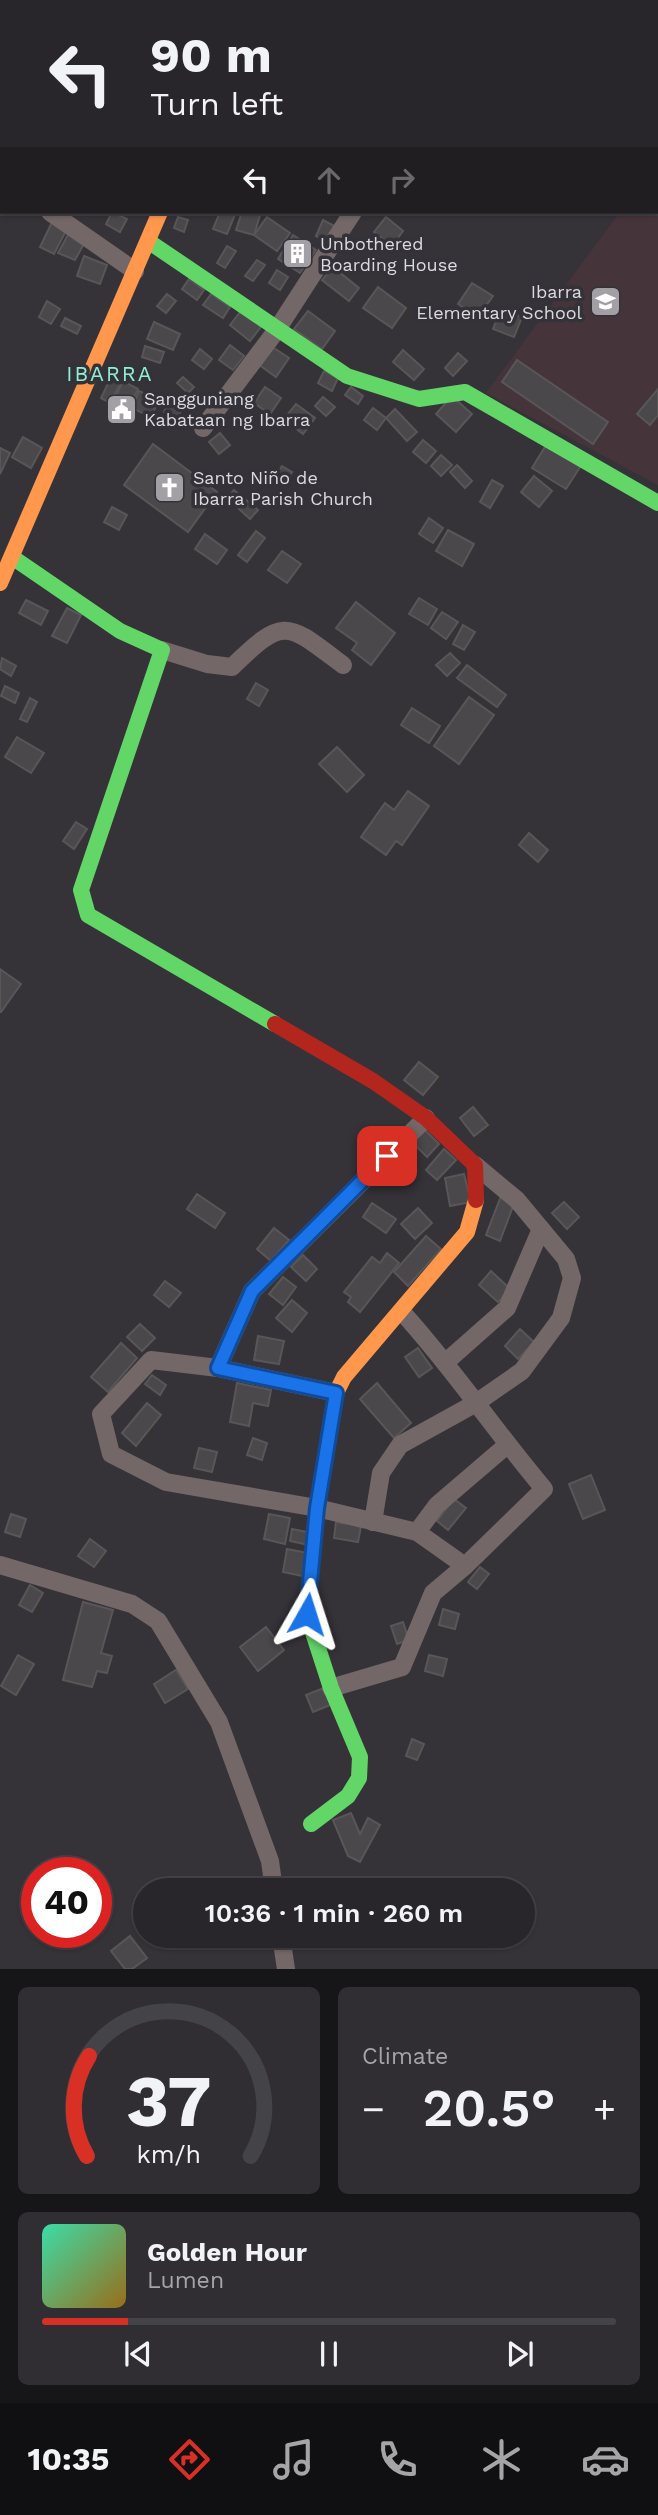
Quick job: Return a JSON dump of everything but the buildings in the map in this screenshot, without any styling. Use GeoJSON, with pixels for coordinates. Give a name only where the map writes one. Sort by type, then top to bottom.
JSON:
{"type":"FeatureCollection","features":[{"type":"Feature","properties":{"kind":"street"},"geometry":{"type":"LineString","coordinates":[[53,214],[135,271]]}},
{"type":"Feature","properties":{"kind":"street"},"geometry":{"type":"LineString","coordinates":[[0,583],[159,214]]}},
{"type":"Feature","properties":{"kind":"street"},"geometry":{"type":"LineString","coordinates":[[203,428],[276,331],[352,214]]}},
{"type":"Feature","properties":{"kind":"street"},"geometry":{"type":"LineString","coordinates":[[148,241],[276,331],[347,376],[419,399],[466,392],[658,503]]}},
{"type":"Feature","properties":{"kind":"street"},"geometry":{"type":"LineString","coordinates":[[12,556],[120,631],[162,650],[207,664],[232,667],[263,637],[286,629],[299,633],[343,665]]}},
{"type":"Feature","properties":{"kind":"street"},"geometry":{"type":"LineString","coordinates":[[162,650],[81,890],[88,915],[373,1081],[426,1118],[475,1165],[517,1200],[566,1259],[572,1278],[561,1318],[522,1371],[476,1403],[400,1445],[381,1473],[373,1522]]}},
{"type":"Feature","properties":{"kind":"street"},"geometry":{"type":"LineString","coordinates":[[218,1368],[252,1291],[426,1118]]}},
{"type":"Feature","properties":{"kind":"street"},"geometry":{"type":"LineString","coordinates":[[311,1824],[348,1796],[359,1778],[359,1757],[331,1688],[307,1614],[317,1508],[336,1393],[344,1377],[402,1312],[467,1232],[476,1201],[475,1165]]}},
{"type":"Feature","properties":{"kind":"street"},"geometry":{"type":"LineString","coordinates":[[447,1361],[507,1308],[541,1229]]}},
{"type":"Feature","properties":{"kind":"street"},"geometry":{"type":"LineString","coordinates":[[331,1688],[402,1667],[433,1593],[465,1566],[544,1489],[507,1445],[447,1361],[402,1312]]}},
{"type":"Feature","properties":{"kind":"street"},"geometry":{"type":"LineString","coordinates":[[336,1393],[218,1368],[151,1360],[101,1414],[110,1454],[166,1482],[317,1508],[417,1532],[465,1566]]}},
{"type":"Feature","properties":{"kind":"street"},"geometry":{"type":"LineString","coordinates":[[417,1532],[437,1505],[507,1445]]}},
{"type":"Feature","properties":{"kind":"street"},"geometry":{"type":"LineString","coordinates":[[0,1564],[132,1604],[158,1621],[219,1722],[270,1861],[272,1878]]}},
{"type":"Feature","properties":{"kind":"street"},"geometry":{"type":"LineString","coordinates":[[283,1948],[286,1969]]}},
{"type":"Feature","properties":{"kind":"shaded area","name":"Ibarra Elementary School"},"geometry":{"type":"Polygon","coordinates":[[[619,214],[658,214],[658,485],[486,393],[619,214]]]}},
{"type":"Feature","properties":{"kind":"traffic: fast"},"geometry":{"type":"LineString","coordinates":[[148,241],[347,376],[419,399],[465,392],[658,503]]}},
{"type":"Feature","properties":{"kind":"traffic: fast"},"geometry":{"type":"LineString","coordinates":[[12,557],[120,631],[162,650],[81,890],[88,915],[275,1024]]}},
{"type":"Feature","properties":{"kind":"traffic: fast"},"geometry":{"type":"LineString","coordinates":[[311,1824],[348,1796],[359,1778],[360,1757],[331,1688],[307,1614],[317,1508],[332,1415]]}},
{"type":"Feature","properties":{"kind":"traffic: slow"},"geometry":{"type":"LineString","coordinates":[[0,583],[159,214]]}},
{"type":"Feature","properties":{"kind":"traffic: slow"},"geometry":{"type":"LineString","coordinates":[[332,1415],[336,1393],[344,1377],[467,1232],[476,1200]]}},
{"type":"Feature","properties":{"kind":"traffic: jam"},"geometry":{"type":"LineString","coordinates":[[275,1024],[373,1081],[426,1118],[475,1165],[476,1200]]}},
{"type":"Feature","properties":{"kind":"place","name":"Unbothered Boarding House"},"geometry":{"type":"Point","coordinates":[297,254]}},
{"type":"Feature","properties":{"kind":"place","name":"Ibarra Elementary School"},"geometry":{"type":"Point","coordinates":[605,302]}},
{"type":"Feature","properties":{"kind":"place","name":"Sangguniang Kabataan ng Ibarra"},"geometry":{"type":"Point","coordinates":[121,409]}},
{"type":"Feature","properties":{"kind":"place","name":"Santo Niño de Ibarra Parish Church"},"geometry":{"type":"Point","coordinates":[170,488]}},
{"type":"Feature","properties":{"kind":"district","name":"IBARRA"},"geometry":{"type":"Point","coordinates":[110,374]}},
{"type":"Feature","properties":{"kind":"route"},"geometry":{"type":"LineString","coordinates":[[307,1614],[317,1508],[336,1393],[218,1368],[252,1291],[387,1156]]}}]}
